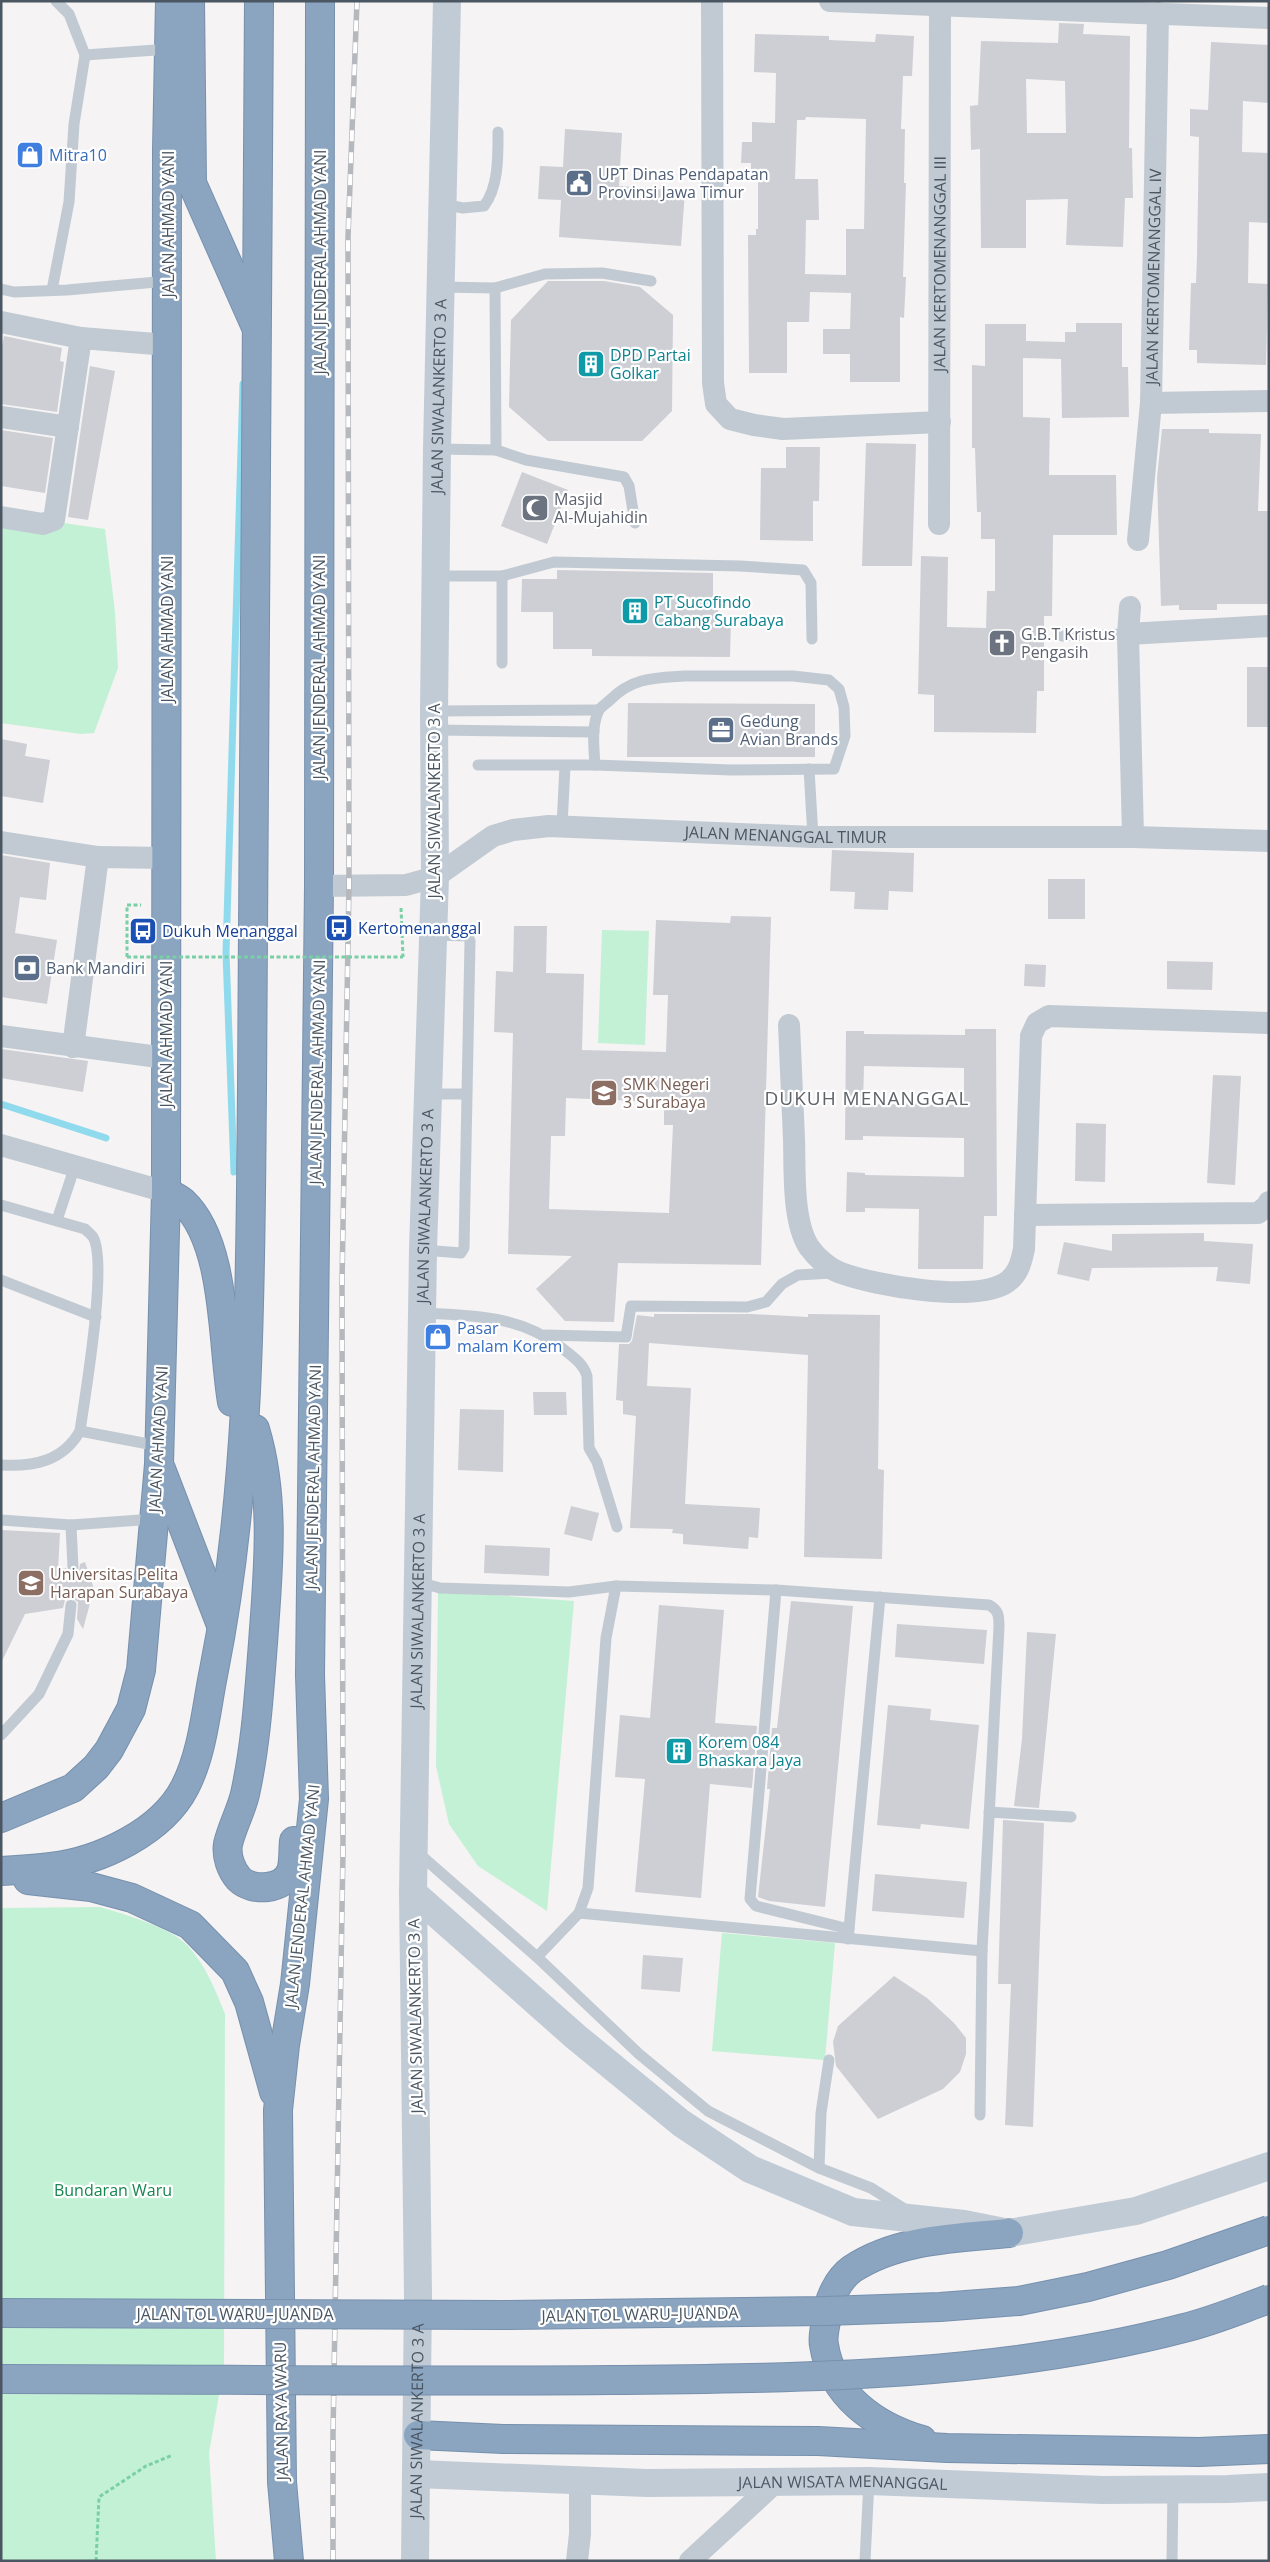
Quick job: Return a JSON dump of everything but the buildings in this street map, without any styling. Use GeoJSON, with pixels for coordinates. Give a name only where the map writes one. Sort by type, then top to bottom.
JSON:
{"type":"FeatureCollection","features":[{"type":"Feature","properties":{"kind":"highway","name":"JALAN AHMAD YANI"},"geometry":{"type":"LineString","coordinates":[[1,1818],[73,1788],[96,1767],[109,1750],[131,1709],[141,1670],[159,1455],[166,1192],[170,1]]}},
{"type":"Feature","properties":{"kind":"highway"},"geometry":{"type":"LineString","coordinates":[[190,1],[192,182],[259,336]]}},
{"type":"Feature","properties":{"kind":"highway"},"geometry":{"type":"LineString","coordinates":[[1,1871],[56,1867],[92,1858],[131,1839],[160,1820],[184,1791],[197,1757],[222,1628],[243,1464],[250,1216],[259,336],[259,1]]}},
{"type":"Feature","properties":{"kind":"highway","name":"JALAN JENDERAL AHMAD YANI"},"geometry":{"type":"LineString","coordinates":[[278,2110],[285,2045],[297,1966],[314,1799],[310,1675],[319,886],[320,1]]}},
{"type":"Feature","properties":{"kind":"highway"},"geometry":{"type":"LineString","coordinates":[[166,1192],[182,1201],[191,1212],[209,1244],[217,1279],[230,1389],[243,1464]]}},
{"type":"Feature","properties":{"kind":"highway"},"geometry":{"type":"LineString","coordinates":[[245,1397],[258,1441],[269,1511],[270,1546],[253,1749],[245,1794],[228,1845],[230,1863],[236,1876],[243,1883],[257,1888],[273,1886],[284,1880],[291,1871],[310,1675]]}},
{"type":"Feature","properties":{"kind":"highway"},"geometry":{"type":"LineString","coordinates":[[159,1455],[222,1628]]}},
{"type":"Feature","properties":{"kind":"highway"},"geometry":{"type":"LineString","coordinates":[[1,1878],[91,1887],[132,1898],[190,1925],[235,1971],[249,2002],[278,2110]]}},
{"type":"Feature","properties":{"kind":"highway","name":"JALAN RAYA WARU"},"geometry":{"type":"LineString","coordinates":[[278,2110],[282,2482],[289,2561]]}},
{"type":"Feature","properties":{"kind":"highway","name":"JALAN TOL WARU–JUANDA"},"geometry":{"type":"LineString","coordinates":[[1,2313],[501,2315],[826,2311],[940,2307],[1019,2300],[1088,2287],[1168,2265],[1269,2230]]}},
{"type":"Feature","properties":{"kind":"highway"},"geometry":{"type":"LineString","coordinates":[[947,2448],[918,2439],[884,2424],[859,2408],[845,2395],[830,2372],[823,2343],[829,2303],[838,2285],[850,2271],[882,2254],[900,2247],[935,2240],[1009,2233]]}},
{"type":"Feature","properties":{"kind":"highway"},"geometry":{"type":"LineString","coordinates":[[1,2379],[537,2381],[794,2378],[884,2374],[969,2367],[1067,2354],[1186,2328],[1269,2299]]}},
{"type":"Feature","properties":{"kind":"highway"},"geometry":{"type":"LineString","coordinates":[[418,2435],[503,2439],[818,2442],[947,2448],[1199,2452],[1269,2449]]}},
{"type":"Feature","properties":{"kind":"highway"},"geometry":{"type":"LineString","coordinates":[[270,2561],[282,2482]]}},
{"type":"Feature","properties":{"kind":"main road","name":"JALAN SIWALANKERTO 3 A"},"geometry":{"type":"LineString","coordinates":[[415,2561],[418,2435],[414,1893],[423,1250],[434,935],[437,448],[447,1]]}},
{"type":"Feature","properties":{"kind":"main road"},"geometry":{"type":"LineString","coordinates":[[414,1893],[576,2037],[681,2124],[750,2169],[853,2212],[920,2219],[1009,2233],[1136,2211],[1269,2166]]}},
{"type":"Feature","properties":{"kind":"main road","name":"JALAN WISATA MENANGGAL"},"geometry":{"type":"LineString","coordinates":[[417,2474],[493,2479],[646,2483],[868,2481],[1102,2490],[1172,2488],[1228,2490],[1269,2487]]}},
{"type":"Feature","properties":{"kind":"street"},"geometry":{"type":"LineString","coordinates":[[712,1],[713,383],[716,404],[730,419],[754,426],[783,429],[940,422]]}},
{"type":"Feature","properties":{"kind":"street"},"geometry":{"type":"LineString","coordinates":[[830,1],[1158,13],[1262,12]]}},
{"type":"Feature","properties":{"kind":"street","name":"JALAN KERTOMENANGGAL III"},"geometry":{"type":"LineString","coordinates":[[940,5],[940,524]]}},
{"type":"Feature","properties":{"kind":"street","name":"JALAN KERTOMENANGGAL IV"},"geometry":{"type":"LineString","coordinates":[[1138,540],[1151,403],[1158,13]]}},
{"type":"Feature","properties":{"kind":"street"},"geometry":{"type":"LineString","coordinates":[[1,322],[81,338],[168,344]]}},
{"type":"Feature","properties":{"kind":"street"},"geometry":{"type":"LineString","coordinates":[[1,517],[43,524],[54,520],[81,338]]}},
{"type":"Feature","properties":{"kind":"street"},"geometry":{"type":"LineString","coordinates":[[1151,403],[1269,401]]}},
{"type":"Feature","properties":{"kind":"street"},"geometry":{"type":"LineString","coordinates":[[1,417],[68,427]]}},
{"type":"Feature","properties":{"kind":"street"},"geometry":{"type":"LineString","coordinates":[[1130,607],[1128,634],[1133,837]]}},
{"type":"Feature","properties":{"kind":"street"},"geometry":{"type":"LineString","coordinates":[[1128,634],[1269,626]]}},
{"type":"Feature","properties":{"kind":"street","name":"JALAN MENANGGAL TIMUR"},"geometry":{"type":"LineString","coordinates":[[319,886],[406,885],[435,877],[493,836],[513,830],[549,826],[813,837],[1133,837],[1269,841]]}},
{"type":"Feature","properties":{"kind":"street"},"geometry":{"type":"LineString","coordinates":[[1,842],[98,857],[167,858]]}},
{"type":"Feature","properties":{"kind":"street"},"geometry":{"type":"LineString","coordinates":[[73,1047],[98,857]]}},
{"type":"Feature","properties":{"kind":"street"},"geometry":{"type":"LineString","coordinates":[[789,1025],[800,1221],[808,1246],[822,1261],[839,1273],[898,1287],[981,1291],[1004,1283],[1016,1274],[1024,1249],[1031,1036],[1037,1023],[1049,1016],[1269,1023]]}},
{"type":"Feature","properties":{"kind":"street"},"geometry":{"type":"LineString","coordinates":[[1,1036],[166,1058]]}},
{"type":"Feature","properties":{"kind":"street"},"geometry":{"type":"LineString","coordinates":[[1,1145],[166,1192]]}},
{"type":"Feature","properties":{"kind":"street"},"geometry":{"type":"LineString","coordinates":[[1025,1215],[1258,1213],[1269,1202]]}},
{"type":"Feature","properties":{"kind":"street"},"geometry":{"type":"LineString","coordinates":[[577,2561],[580,2534],[580,2480]]}},
{"type":"Feature","properties":{"kind":"street"},"geometry":{"type":"LineString","coordinates":[[690,2561],[776,2481]]}},
{"type":"Feature","properties":{"kind":"lane"},"geometry":{"type":"LineString","coordinates":[[52,290],[69,202],[74,124],[85,56],[69,14],[56,1]]}},
{"type":"Feature","properties":{"kind":"lane"},"geometry":{"type":"LineString","coordinates":[[85,56],[170,49]]}},
{"type":"Feature","properties":{"kind":"lane"},"geometry":{"type":"LineString","coordinates":[[443,204],[463,208],[484,206],[492,197],[498,154],[498,132]]}},
{"type":"Feature","properties":{"kind":"lane"},"geometry":{"type":"LineString","coordinates":[[441,287],[495,288],[546,274],[602,273],[651,281]]}},
{"type":"Feature","properties":{"kind":"lane"},"geometry":{"type":"LineString","coordinates":[[1,290],[14,292],[52,290],[168,281]]}},
{"type":"Feature","properties":{"kind":"lane"},"geometry":{"type":"LineString","coordinates":[[495,288],[496,450]]}},
{"type":"Feature","properties":{"kind":"lane"},"geometry":{"type":"LineString","coordinates":[[437,448],[496,450],[526,460],[624,478],[629,486],[636,523]]}},
{"type":"Feature","properties":{"kind":"lane"},"geometry":{"type":"LineString","coordinates":[[436,576],[502,576],[554,562],[740,566],[803,570],[811,583],[812,639]]}},
{"type":"Feature","properties":{"kind":"lane"},"geometry":{"type":"LineString","coordinates":[[502,576],[502,663]]}},
{"type":"Feature","properties":{"kind":"lane"},"geometry":{"type":"LineString","coordinates":[[1062,636],[1128,634]]}},
{"type":"Feature","properties":{"kind":"lane"},"geometry":{"type":"LineString","coordinates":[[478,765],[565,766],[595,764],[731,770],[834,768],[845,736],[844,707],[839,690],[829,680],[793,676],[695,676],[649,679],[623,688],[599,710],[594,732],[595,764]]}},
{"type":"Feature","properties":{"kind":"lane"},"geometry":{"type":"LineString","coordinates":[[434,721],[599,710]]}},
{"type":"Feature","properties":{"kind":"lane"},"geometry":{"type":"LineString","coordinates":[[434,721],[594,732]]}},
{"type":"Feature","properties":{"kind":"lane"},"geometry":{"type":"LineString","coordinates":[[562,826],[565,766]]}},
{"type":"Feature","properties":{"kind":"lane"},"geometry":{"type":"LineString","coordinates":[[810,769],[813,837]]}},
{"type":"Feature","properties":{"kind":"lane"},"geometry":{"type":"LineString","coordinates":[[423,1250],[461,1253],[464,1248],[469,937],[434,935]]}},
{"type":"Feature","properties":{"kind":"lane"},"geometry":{"type":"LineString","coordinates":[[428,1094],[466,1094]]}},
{"type":"Feature","properties":{"kind":"lane"},"geometry":{"type":"LineString","coordinates":[[57,1220],[75,1166]]}},
{"type":"Feature","properties":{"kind":"lane"},"geometry":{"type":"LineString","coordinates":[[1,1205],[85,1229],[93,1237],[97,1250],[96,1317],[80,1431],[73,1443],[60,1454],[42,1464],[1,1465]]}},
{"type":"Feature","properties":{"kind":"lane"},"geometry":{"type":"LineString","coordinates":[[545,1335],[626,1337],[631,1306],[747,1307],[766,1302],[782,1284],[798,1276],[839,1273]]}},
{"type":"Feature","properties":{"kind":"lane"},"geometry":{"type":"LineString","coordinates":[[1,1280],[96,1317]]}},
{"type":"Feature","properties":{"kind":"lane"},"geometry":{"type":"LineString","coordinates":[[423,1313],[489,1317],[512,1322],[545,1335],[584,1366],[588,1376],[589,1448],[597,1462],[617,1527]]}},
{"type":"Feature","properties":{"kind":"lane"},"geometry":{"type":"LineString","coordinates":[[80,1431],[159,1455]]}},
{"type":"Feature","properties":{"kind":"lane"},"geometry":{"type":"LineString","coordinates":[[1,1520],[72,1525],[154,1519]]}},
{"type":"Feature","properties":{"kind":"lane"},"geometry":{"type":"LineString","coordinates":[[72,1525],[73,1568]]}},
{"type":"Feature","properties":{"kind":"lane"},"geometry":{"type":"LineString","coordinates":[[418,1582],[440,1588],[569,1592],[616,1586],[776,1590],[989,1605],[998,1613],[982,1951],[980,2115]]}},
{"type":"Feature","properties":{"kind":"lane"},"geometry":{"type":"LineString","coordinates":[[537,1957],[579,1913],[588,1888],[606,1638],[616,1586]]}},
{"type":"Feature","properties":{"kind":"lane"},"geometry":{"type":"LineString","coordinates":[[776,1590],[750,1899],[756,1906],[848,1934]]}},
{"type":"Feature","properties":{"kind":"lane"},"geometry":{"type":"LineString","coordinates":[[848,1934],[880,1597]]}},
{"type":"Feature","properties":{"kind":"lane"},"geometry":{"type":"LineString","coordinates":[[1,1735],[39,1694],[68,1634],[71,1605]]}},
{"type":"Feature","properties":{"kind":"lane"},"geometry":{"type":"LineString","coordinates":[[989,1812],[1071,1817]]}},
{"type":"Feature","properties":{"kind":"lane"},"geometry":{"type":"LineString","coordinates":[[416,1851],[537,1957],[639,2054],[708,2111],[819,2168],[871,2188],[920,2219]]}},
{"type":"Feature","properties":{"kind":"lane"},"geometry":{"type":"LineString","coordinates":[[579,1913],[848,1934],[982,1951]]}},
{"type":"Feature","properties":{"kind":"lane"},"geometry":{"type":"LineString","coordinates":[[819,2168],[821,2113],[829,2060]]}},
{"type":"Feature","properties":{"kind":"lane"},"geometry":{"type":"LineString","coordinates":[[865,2561],[868,2481]]}},
{"type":"Feature","properties":{"kind":"lane"},"geometry":{"type":"LineString","coordinates":[[1172,2488],[1172,2561]]}},
{"type":"Feature","properties":{"kind":"path"},"geometry":{"type":"LineString","coordinates":[[127,905],[127,957],[403,958],[401,906]]}},
{"type":"Feature","properties":{"kind":"path"},"geometry":{"type":"LineString","coordinates":[[96,2561],[99,2497],[146,2466],[173,2455]]}},
{"type":"Feature","properties":{"kind":"green space"},"geometry":{"type":"Polygon","coordinates":[[[1,514],[105,529],[115,612],[118,668],[94,733],[81,734],[1,723],[1,514]]]}},
{"type":"Feature","properties":{"kind":"green space"},"geometry":{"type":"Polygon","coordinates":[[[602,930],[649,931],[645,1045],[598,1043],[602,930]]]}},
{"type":"Feature","properties":{"kind":"green space"},"geometry":{"type":"Polygon","coordinates":[[[438,1591],[574,1601],[547,1911],[478,1866],[449,1824],[436,1766],[438,1591]]]}},
{"type":"Feature","properties":{"kind":"green space","name":"Bundaran Waru"},"geometry":{"type":"Polygon","coordinates":[[[100,1907],[147,1922],[181,1939],[205,1970],[225,2014],[224,2366],[209,2453],[216,2561],[1,2561],[1,1908],[100,1907]]]}},
{"type":"Feature","properties":{"kind":"green space"},"geometry":{"type":"Polygon","coordinates":[[[722,1933],[835,1943],[825,2060],[712,2051],[722,1933]]]}},
{"type":"Feature","properties":{"kind":"waterway"},"geometry":{"type":"LineString","coordinates":[[234,1172],[226,953],[243,384]]}},
{"type":"Feature","properties":{"kind":"waterway"},"geometry":{"type":"LineString","coordinates":[[1,1104],[106,1138]]}},
{"type":"Feature","properties":{"kind":"railway"},"geometry":{"type":"LineString","coordinates":[[333,2561],[333,2435],[343,1851],[342,1283],[349,886],[348,237],[357,1]]}},
{"type":"Feature","properties":{"kind":"place","name":"Mitra10"},"geometry":{"type":"Point","coordinates":[30,155]}},
{"type":"Feature","properties":{"kind":"place","name":"UPT Dinas Pendapatan Provinsi Jawa Timur"},"geometry":{"type":"Point","coordinates":[579,183]}},
{"type":"Feature","properties":{"kind":"place","name":"DPD Partai Golkar"},"geometry":{"type":"Point","coordinates":[591,364]}},
{"type":"Feature","properties":{"kind":"place","name":"Masjid Al-Mujahidin"},"geometry":{"type":"Point","coordinates":[535,508]}},
{"type":"Feature","properties":{"kind":"place","name":"PT Sucofindo Cabang Surabaya"},"geometry":{"type":"Point","coordinates":[635,611]}},
{"type":"Feature","properties":{"kind":"place","name":"G.B.T Kristus Pengasih"},"geometry":{"type":"Point","coordinates":[1002,643]}},
{"type":"Feature","properties":{"kind":"place","name":"Gedung Avian Brands"},"geometry":{"type":"Point","coordinates":[721,730]}},
{"type":"Feature","properties":{"kind":"place","name":"Kertomenanggal"},"geometry":{"type":"Point","coordinates":[339,928]}},
{"type":"Feature","properties":{"kind":"place","name":"Dukuh Menanggal"},"geometry":{"type":"Point","coordinates":[143,931]}},
{"type":"Feature","properties":{"kind":"place","name":"Bank Mandiri"},"geometry":{"type":"Point","coordinates":[27,968]}},
{"type":"Feature","properties":{"kind":"place","name":"SMK Negeri 3 Surabaya"},"geometry":{"type":"Point","coordinates":[604,1093]}},
{"type":"Feature","properties":{"kind":"place","name":"Pasar malam Korem"},"geometry":{"type":"Point","coordinates":[438,1337]}},
{"type":"Feature","properties":{"kind":"place","name":"Universitas Pelita Harapan Surabaya"},"geometry":{"type":"Point","coordinates":[31,1583]}},
{"type":"Feature","properties":{"kind":"place","name":"Korem 084 Bhaskara Jaya"},"geometry":{"type":"Point","coordinates":[679,1751]}},
{"type":"Feature","properties":{"kind":"district","name":"DUKUH MENANGGAL"},"geometry":{"type":"Point","coordinates":[867,1098]}}]}
